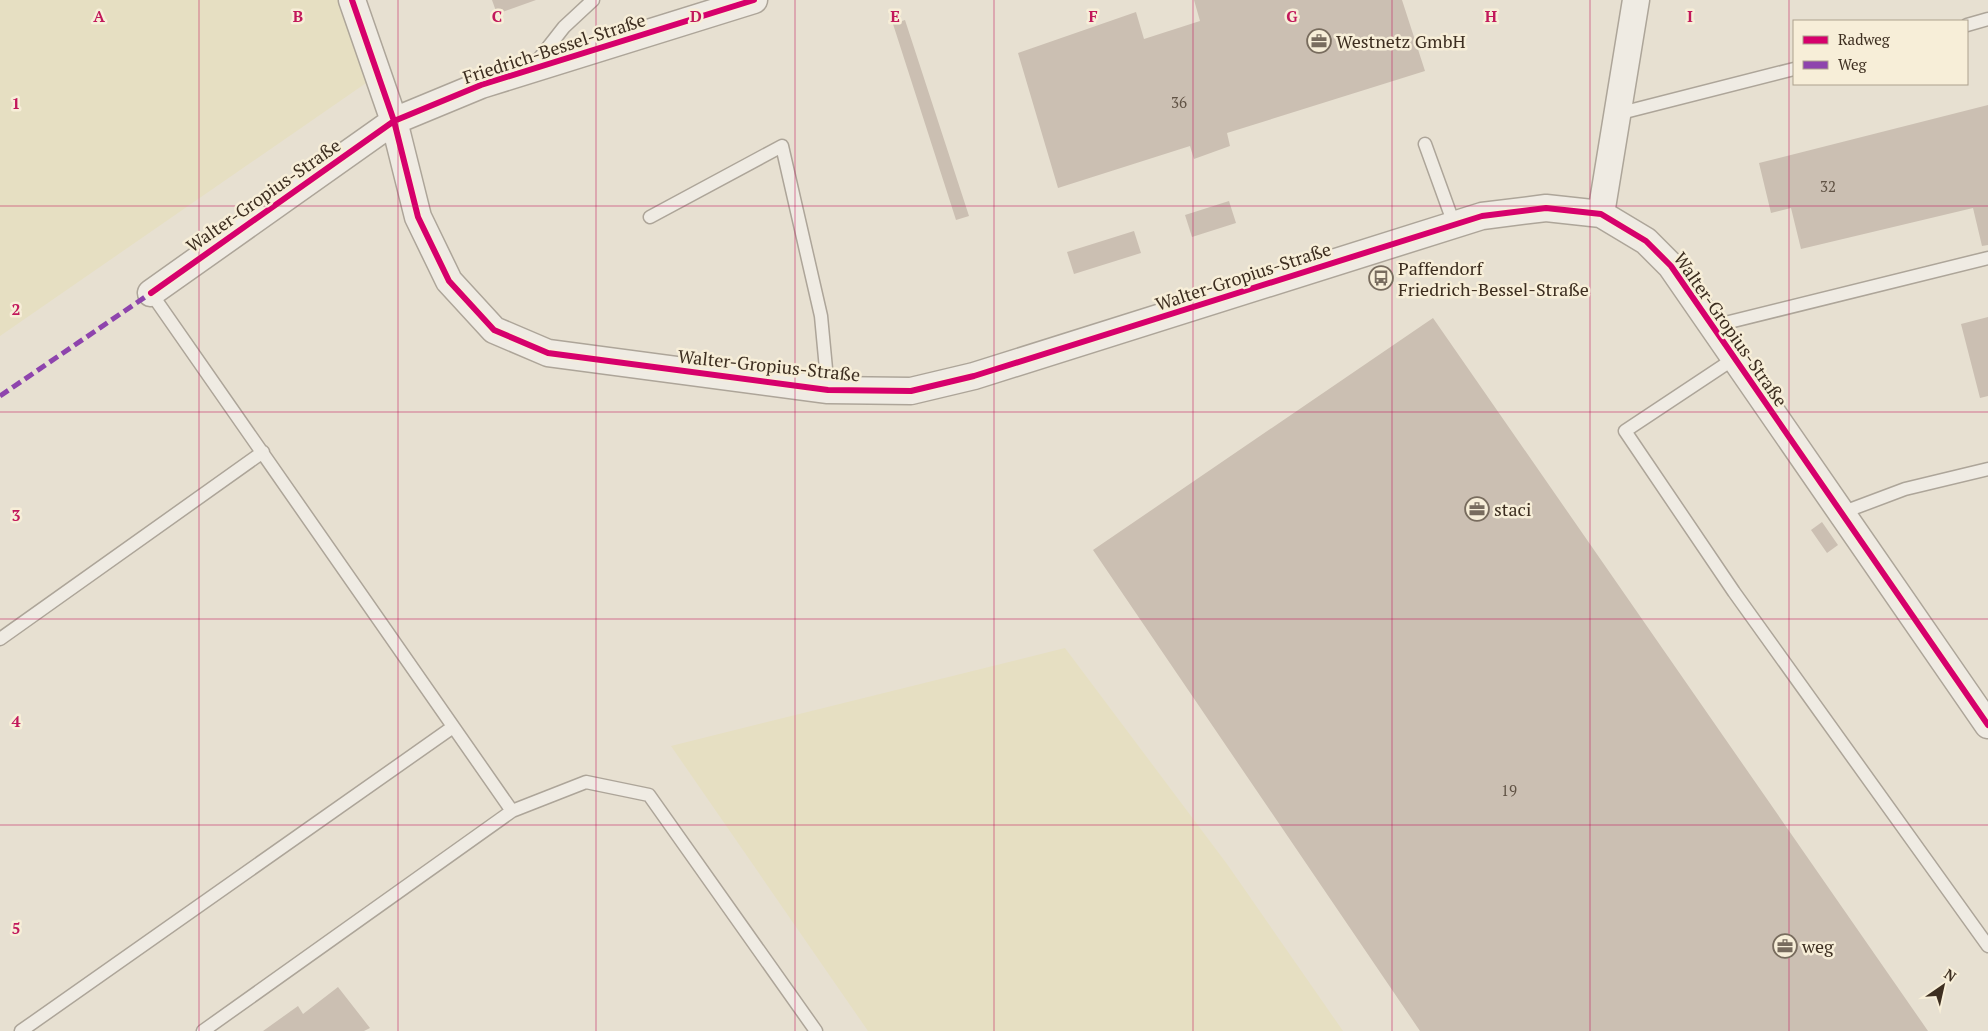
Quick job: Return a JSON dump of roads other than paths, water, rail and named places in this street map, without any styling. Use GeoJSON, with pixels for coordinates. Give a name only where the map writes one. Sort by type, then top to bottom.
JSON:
{"type":"FeatureCollection","features":[{"type":"Feature","properties":{"kind":"street","name":"Walter-Gropius-Straße"},"geometry":{"type":"LineString","coordinates":[[352,0],[394,121],[418,217],[449,281],[494,330],[548,353],[828,390],[911,391],[974,376],[1482,216],[1546,208],[1601,214],[1646,241],[1671,266],[1988,725]]}},
{"type":"Feature","properties":{"kind":"street","name":"Friedrich-Bessel-Straße"},"geometry":{"type":"LineString","coordinates":[[394,121],[481,85],[754,0]]}},
{"type":"Feature","properties":{"kind":"street"},"geometry":{"type":"LineString","coordinates":[[1601,214],[1636,0]]}},
{"type":"Feature","properties":{"kind":"street","name":"Walter-Gropius-Straße"},"geometry":{"type":"LineString","coordinates":[[150,294],[394,121]]}},
{"type":"Feature","properties":{"kind":"lane"},"geometry":{"type":"LineString","coordinates":[[531,70],[564,27],[593,0]]}},
{"type":"Feature","properties":{"kind":"lane"},"geometry":{"type":"LineString","coordinates":[[1968,25],[1988,19]]}},
{"type":"Feature","properties":{"kind":"lane"},"geometry":{"type":"LineString","coordinates":[[1616,114],[1793,69]]}},
{"type":"Feature","properties":{"kind":"lane"},"geometry":{"type":"LineString","coordinates":[[1426,144],[1454,224]]}},
{"type":"Feature","properties":{"kind":"lane"},"geometry":{"type":"LineString","coordinates":[[650,217],[782,146],[821,316],[828,390]]}},
{"type":"Feature","properties":{"kind":"lane"},"geometry":{"type":"LineString","coordinates":[[1713,326],[1988,258]]}},
{"type":"Feature","properties":{"kind":"lane"},"geometry":{"type":"LineString","coordinates":[[150,294],[512,811]]}},
{"type":"Feature","properties":{"kind":"lane"},"geometry":{"type":"LineString","coordinates":[[1735,358],[1625,431],[1734,592],[1988,946]]}},
{"type":"Feature","properties":{"kind":"lane"},"geometry":{"type":"LineString","coordinates":[[0,639],[262,452]]}},
{"type":"Feature","properties":{"kind":"lane"},"geometry":{"type":"LineString","coordinates":[[1841,513],[1905,488],[1988,469]]}},
{"type":"Feature","properties":{"kind":"lane"},"geometry":{"type":"LineString","coordinates":[[21,1031],[453,727]]}},
{"type":"Feature","properties":{"kind":"lane"},"geometry":{"type":"LineString","coordinates":[[203,1031],[512,811],[586,782],[649,795],[816,1031]]}},
{"type":"Feature","properties":{"kind":"place","name":"Westnetz GmbH"},"geometry":{"type":"Point","coordinates":[1319,41]}},
{"type":"Feature","properties":{"kind":"place","name":"Paffendorf Friedrich-Bessel-Straße"},"geometry":{"type":"Point","coordinates":[1381,278]}},
{"type":"Feature","properties":{"kind":"place","name":"staci"},"geometry":{"type":"Point","coordinates":[1477,509]}},
{"type":"Feature","properties":{"kind":"place","name":"weg"},"geometry":{"type":"Point","coordinates":[1785,946]}}]}
